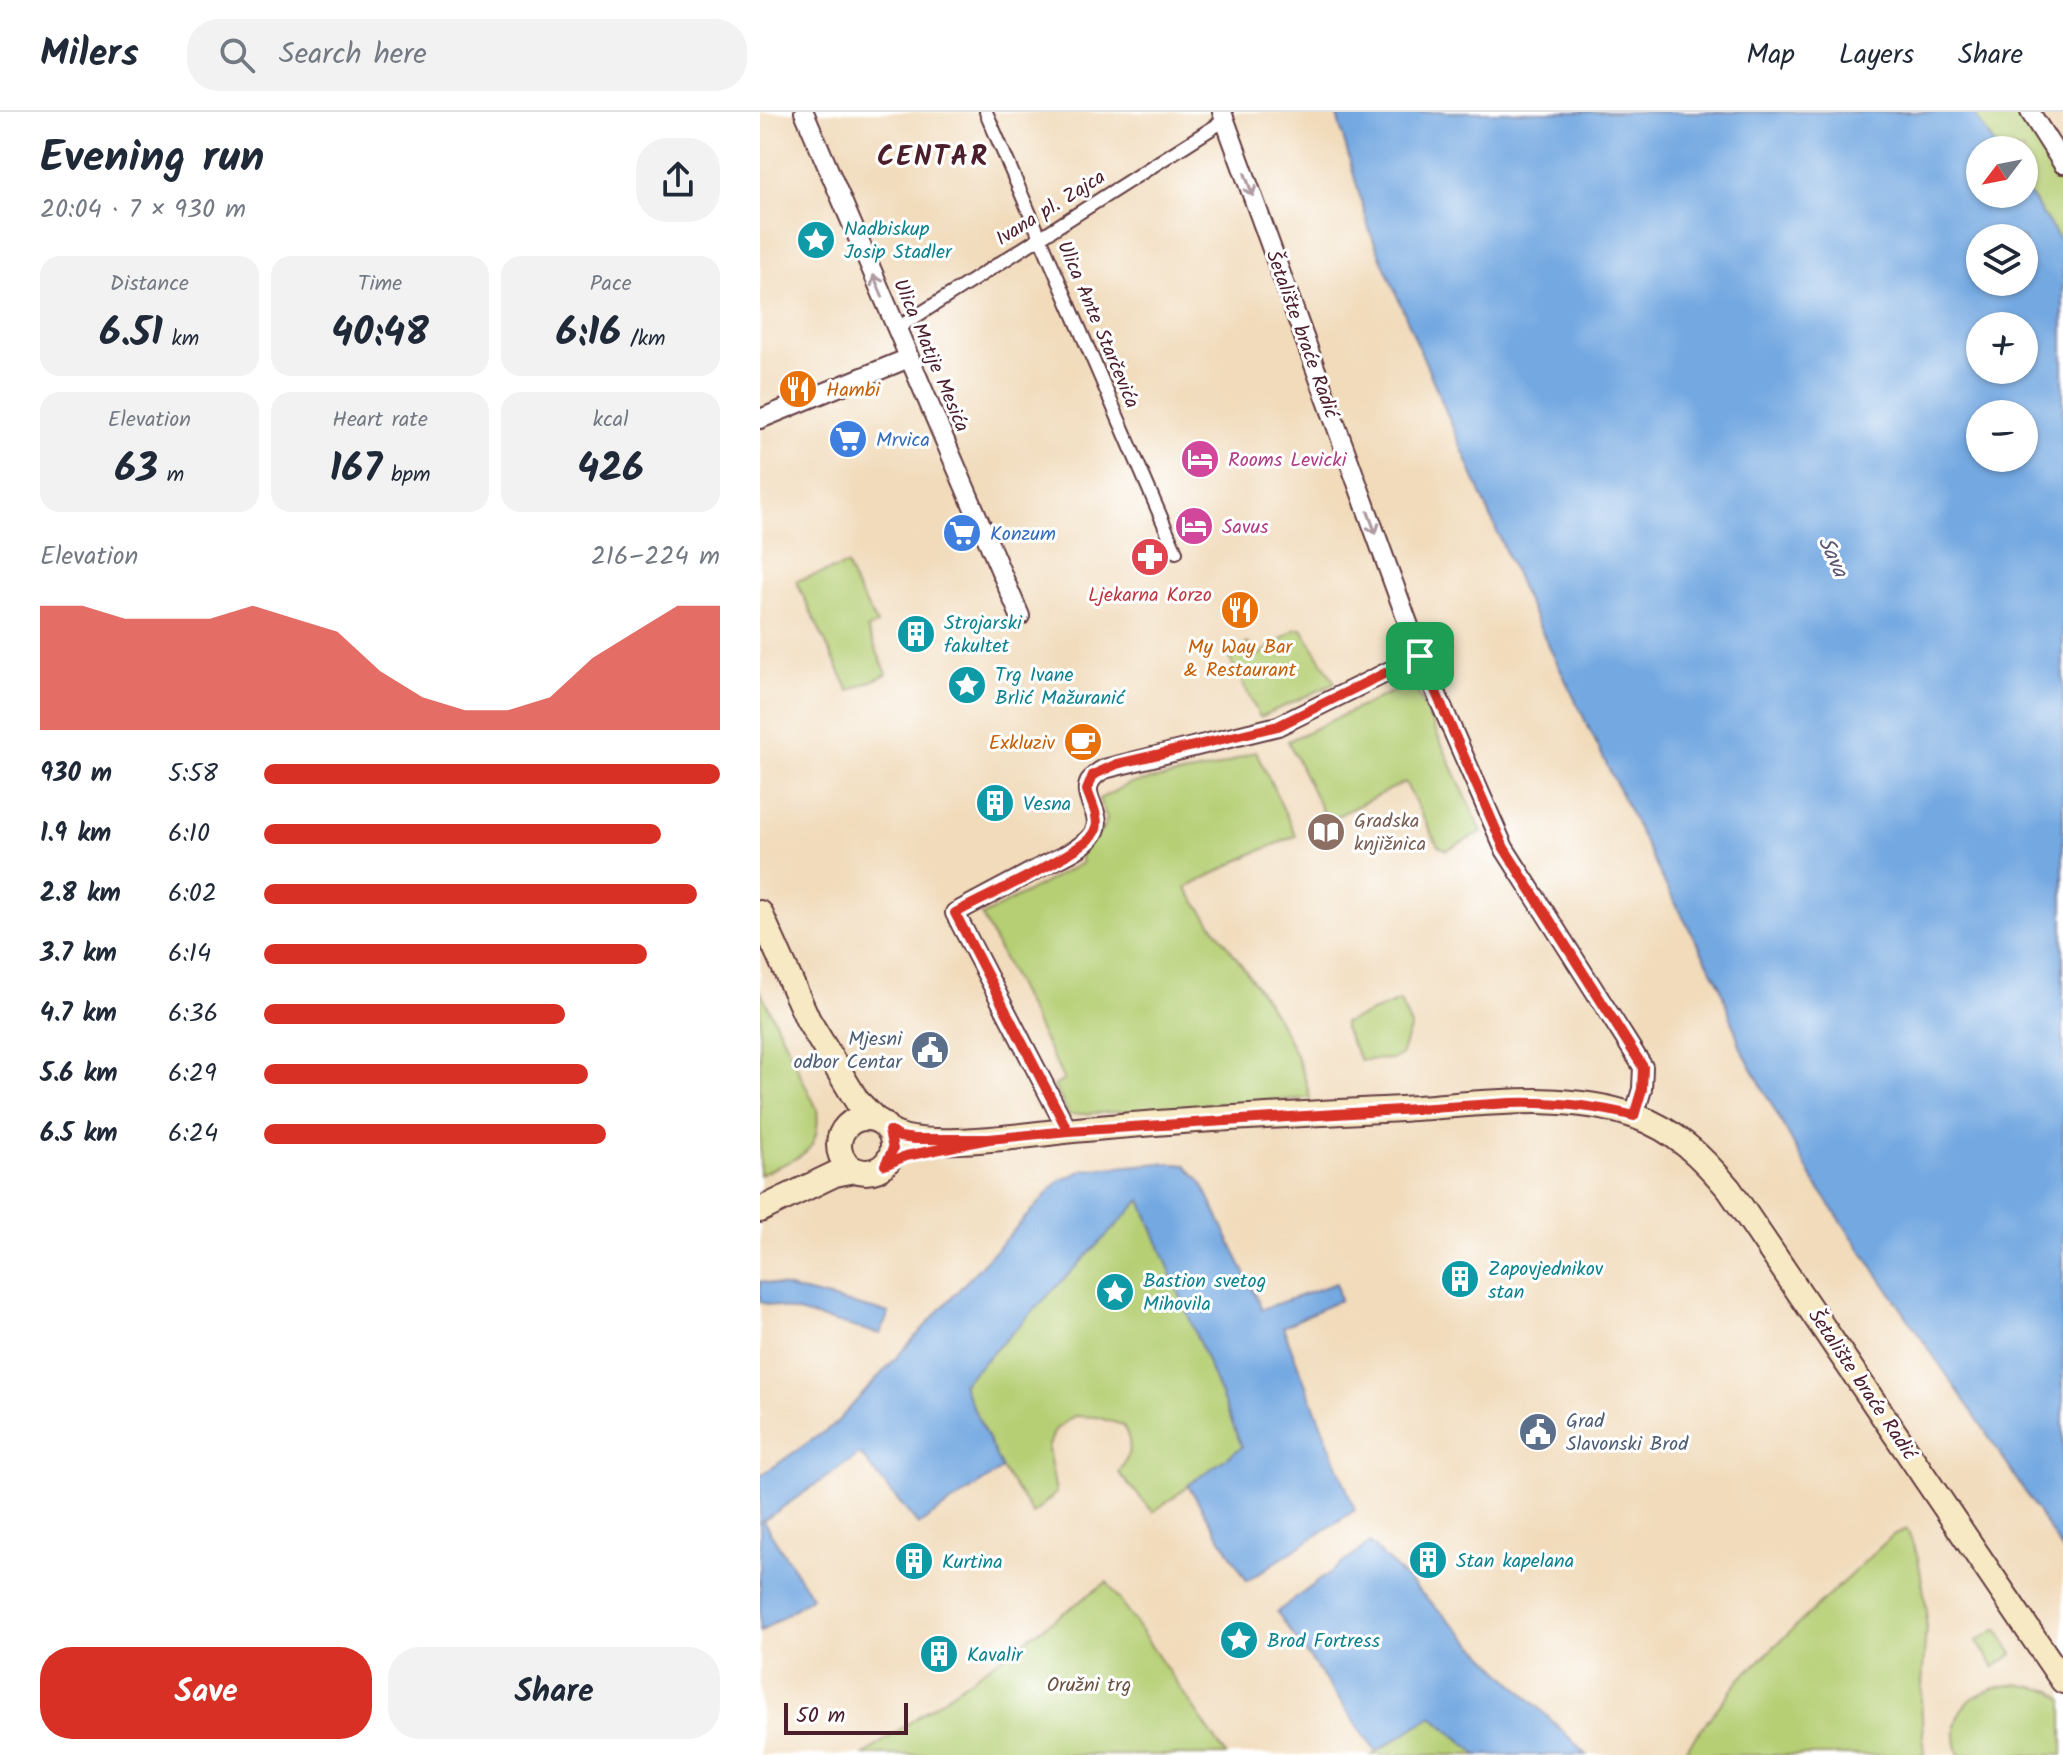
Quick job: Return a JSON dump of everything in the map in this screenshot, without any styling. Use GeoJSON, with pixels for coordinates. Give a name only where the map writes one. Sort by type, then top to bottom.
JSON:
{"type":"FeatureCollection","features":[{"type":"Feature","properties":{"kind":"main road"},"geometry":{"type":"LineString","coordinates":[[760,913],[808,1020],[857,1101],[900,1137],[989,1139]]}},
{"type":"Feature","properties":{"kind":"main road"},"geometry":{"type":"LineString","coordinates":[[808,1020],[815,1047],[839,1104],[841,1157],[854,1170]]}},
{"type":"Feature","properties":{"kind":"main road","name":"Šetalište braće Radić"},"geometry":{"type":"LineString","coordinates":[[989,1139],[1068,1131],[1510,1103],[1561,1102],[1634,1116],[1685,1142],[1729,1189],[2063,1681]]}},
{"type":"Feature","properties":{"kind":"main road"},"geometry":{"type":"LineString","coordinates":[[760,1194],[810,1169],[828,1155],[840,1136],[856,1120],[882,1125]]}},
{"type":"Feature","properties":{"kind":"main road"},"geometry":{"type":"LineString","coordinates":[[882,1125],[893,1149],[885,1165]]}},
{"type":"Feature","properties":{"kind":"main road"},"geometry":{"type":"LineString","coordinates":[[760,1210],[835,1174],[854,1170],[870,1172],[906,1156],[989,1139]]}},
{"type":"Feature","properties":{"kind":"street","name":"Ulica Matije Mesića"},"geometry":{"type":"LineString","coordinates":[[804,112],[1020,616]]}},
{"type":"Feature","properties":{"kind":"street","name":"Ulica Ante Starčevića"},"geometry":{"type":"LineString","coordinates":[[986,112],[1176,552]]}},
{"type":"Feature","properties":{"kind":"street"},"geometry":{"type":"LineString","coordinates":[[2030,112],[2063,164]]}},
{"type":"Feature","properties":{"kind":"street","name":"Ivana pl. Zajca"},"geometry":{"type":"LineString","coordinates":[[896,329],[1224,116]]}},
{"type":"Feature","properties":{"kind":"street","name":"Šetalište braće Radić"},"geometry":{"type":"LineString","coordinates":[[1224,116],[1420,656],[1504,848],[1643,1067],[1642,1089],[1634,1116]]}},
{"type":"Feature","properties":{"kind":"street"},"geometry":{"type":"LineString","coordinates":[[760,419],[909,358]]}},
{"type":"Feature","properties":{"kind":"street"},"geometry":{"type":"LineString","coordinates":[[1068,1131],[955,913],[1068,853],[1090,838],[1096,831],[1097,821],[1087,790],[1093,775],[1117,764],[1278,726],[1420,656]]}},
{"type":"Feature","properties":{"kind":"green space"},"geometry":{"type":"Polygon","coordinates":[[[1973,112],[2019,112],[2035,136],[1989,136],[1973,112]]]}},
{"type":"Feature","properties":{"kind":"green space"},"geometry":{"type":"Polygon","coordinates":[[[2038,141],[2063,180],[2063,244],[2038,207],[2038,141]]]}},
{"type":"Feature","properties":{"kind":"green space"},"geometry":{"type":"Polygon","coordinates":[[[847,565],[877,624],[867,629],[887,674],[849,691],[796,581],[847,565]]]}},
{"type":"Feature","properties":{"kind":"green space"},"geometry":{"type":"Polygon","coordinates":[[[1296,629],[1302,629],[1335,683],[1260,717],[1228,656],[1248,643],[1257,656],[1296,629]]]}},
{"type":"Feature","properties":{"kind":"green space"},"geometry":{"type":"Polygon","coordinates":[[[1413,682],[1482,832],[1447,850],[1438,846],[1405,782],[1327,821],[1288,741],[1413,682]]]}},
{"type":"Feature","properties":{"kind":"green space"},"geometry":{"type":"Polygon","coordinates":[[[1256,751],[1296,836],[1252,854],[1186,888],[1275,1015],[1302,1070],[1310,1098],[1069,1115],[1054,1086],[1064,1080],[982,916],[1082,863],[1080,853],[1103,829],[1107,819],[1099,799],[1129,784],[1215,768],[1256,751]]]}},
{"type":"Feature","properties":{"kind":"green space"},"geometry":{"type":"Polygon","coordinates":[[[760,990],[817,1109],[818,1125],[811,1146],[804,1153],[760,1175],[760,990]]]}},
{"type":"Feature","properties":{"kind":"green space"},"geometry":{"type":"Polygon","coordinates":[[[1400,1001],[1411,1026],[1401,1055],[1394,1059],[1360,1060],[1344,1023],[1400,1001]]]}},
{"type":"Feature","properties":{"kind":"green space","name":"Bastion svetog Mihovila"},"geometry":{"type":"Polygon","coordinates":[[[1141,1199],[1243,1447],[1153,1512],[1119,1473],[1129,1449],[1129,1439],[1123,1425],[1096,1417],[1074,1416],[1055,1430],[1048,1448],[1056,1493],[1033,1514],[1002,1469],[962,1384],[1141,1199]]]}},
{"type":"Feature","properties":{"kind":"green space"},"geometry":{"type":"Polygon","coordinates":[[[1907,1529],[1918,1558],[1927,1611],[1921,1699],[1924,1755],[1681,1755],[1740,1679],[1893,1535],[1907,1529]]]}},
{"type":"Feature","properties":{"kind":"green space","name":"Oružni trg"},"geometry":{"type":"Polygon","coordinates":[[[1107,1582],[1226,1755],[864,1755],[1107,1582]]]}},
{"type":"Feature","properties":{"kind":"green space"},"geometry":{"type":"Polygon","coordinates":[[[1997,1629],[2013,1654],[1994,1667],[1977,1641],[1997,1629]]]}},
{"type":"Feature","properties":{"kind":"green space"},"geometry":{"type":"Polygon","coordinates":[[[2017,1684],[2053,1691],[2063,1700],[2063,1755],[1959,1755],[1955,1725],[1966,1704],[1988,1691],[2017,1684]]]}},
{"type":"Feature","properties":{"kind":"green space"},"geometry":{"type":"Polygon","coordinates":[[[1432,1716],[1478,1755],[1372,1755],[1432,1716]]]}},
{"type":"Feature","properties":{"kind":"water","name":"Sava"},"geometry":{"type":"Polygon","coordinates":[[[1336,112],[1973,112],[1989,136],[1966,136],[1966,208],[2038,207],[2063,244],[2063,1551],[1982,1426],[1813,1180],[1741,1048],[1720,985],[1665,884],[1523,593],[1370,232],[1336,112]]]}},
{"type":"Feature","properties":{"kind":"water"},"geometry":{"type":"Polygon","coordinates":[[[1161,1163],[1186,1165],[1202,1183],[1262,1309],[1336,1283],[1340,1300],[1283,1327],[1355,1510],[1247,1581],[1188,1485],[1242,1447],[1141,1200],[962,1384],[1002,1469],[918,1525],[860,1454],[763,1521],[812,1597],[760,1632],[760,1476],[835,1424],[1059,1181],[1084,1170],[1161,1163]]]}},
{"type":"Feature","properties":{"kind":"water"},"geometry":{"type":"Polygon","coordinates":[[[760,1281],[889,1313],[880,1334],[760,1302],[760,1281]]]}},
{"type":"Feature","properties":{"kind":"water"},"geometry":{"type":"Polygon","coordinates":[[[1370,1543],[1587,1755],[1478,1755],[1432,1716],[1376,1752],[1277,1612],[1370,1543]]]}},
{"type":"Feature","properties":{"kind":"place","name":"Nadbiskup Josip Stadler"},"geometry":{"type":"Point","coordinates":[816,240]}},
{"type":"Feature","properties":{"kind":"place","name":"Hambi"},"geometry":{"type":"Point","coordinates":[798,389]}},
{"type":"Feature","properties":{"kind":"place","name":"Mrvica"},"geometry":{"type":"Point","coordinates":[848,439]}},
{"type":"Feature","properties":{"kind":"place","name":"Rooms Levicki"},"geometry":{"type":"Point","coordinates":[1200,459]}},
{"type":"Feature","properties":{"kind":"place","name":"Savus"},"geometry":{"type":"Point","coordinates":[1194,526]}},
{"type":"Feature","properties":{"kind":"place","name":"Konzum"},"geometry":{"type":"Point","coordinates":[962,533]}},
{"type":"Feature","properties":{"kind":"place","name":"Ljekarna Korzo"},"geometry":{"type":"Point","coordinates":[1150,557]}},
{"type":"Feature","properties":{"kind":"place","name":"My Way Bar & Restaurant"},"geometry":{"type":"Point","coordinates":[1240,610]}},
{"type":"Feature","properties":{"kind":"place","name":"Strojarski fakultet"},"geometry":{"type":"Point","coordinates":[916,634]}},
{"type":"Feature","properties":{"kind":"place","name":"Trg Ivane Brlić Mažuranić"},"geometry":{"type":"Point","coordinates":[967,685]}},
{"type":"Feature","properties":{"kind":"place","name":"Exkluziv"},"geometry":{"type":"Point","coordinates":[1083,742]}},
{"type":"Feature","properties":{"kind":"place","name":"Vesna"},"geometry":{"type":"Point","coordinates":[995,803]}},
{"type":"Feature","properties":{"kind":"place","name":"Gradska knjižnica"},"geometry":{"type":"Point","coordinates":[1326,832]}},
{"type":"Feature","properties":{"kind":"place","name":"Mjesni odbor Centar"},"geometry":{"type":"Point","coordinates":[930,1050]}},
{"type":"Feature","properties":{"kind":"place","name":"Zapovjednikov stan"},"geometry":{"type":"Point","coordinates":[1460,1279]}},
{"type":"Feature","properties":{"kind":"place","name":"Bastion svetog Mihovila"},"geometry":{"type":"Point","coordinates":[1115,1292]}},
{"type":"Feature","properties":{"kind":"place","name":"Grad Slavonski Brod"},"geometry":{"type":"Point","coordinates":[1538,1432]}},
{"type":"Feature","properties":{"kind":"place","name":"Stan kapelana"},"geometry":{"type":"Point","coordinates":[1428,1560]}},
{"type":"Feature","properties":{"kind":"place","name":"Kurtina"},"geometry":{"type":"Point","coordinates":[914,1561]}},
{"type":"Feature","properties":{"kind":"place","name":"Brod Fortress"},"geometry":{"type":"Point","coordinates":[1239,1640]}},
{"type":"Feature","properties":{"kind":"place","name":"Kavalir"},"geometry":{"type":"Point","coordinates":[939,1654]}},
{"type":"Feature","properties":{"kind":"district","name":"CENTAR"},"geometry":{"type":"Point","coordinates":[933,155]}},
{"type":"Feature","properties":{"kind":"route"},"geometry":{"type":"LineString","coordinates":[[1420,656],[1278,726],[1117,764],[1093,775],[1087,790],[1097,821],[1096,831],[1090,838],[1081,846],[955,913],[1068,1131],[989,1139],[906,1156],[885,1165],[893,1149],[889,1131],[900,1137],[915,1139],[989,1139],[1068,1131],[1510,1103],[1561,1102],[1634,1116],[1642,1089],[1643,1067],[1504,848],[1420,656]]}}]}
